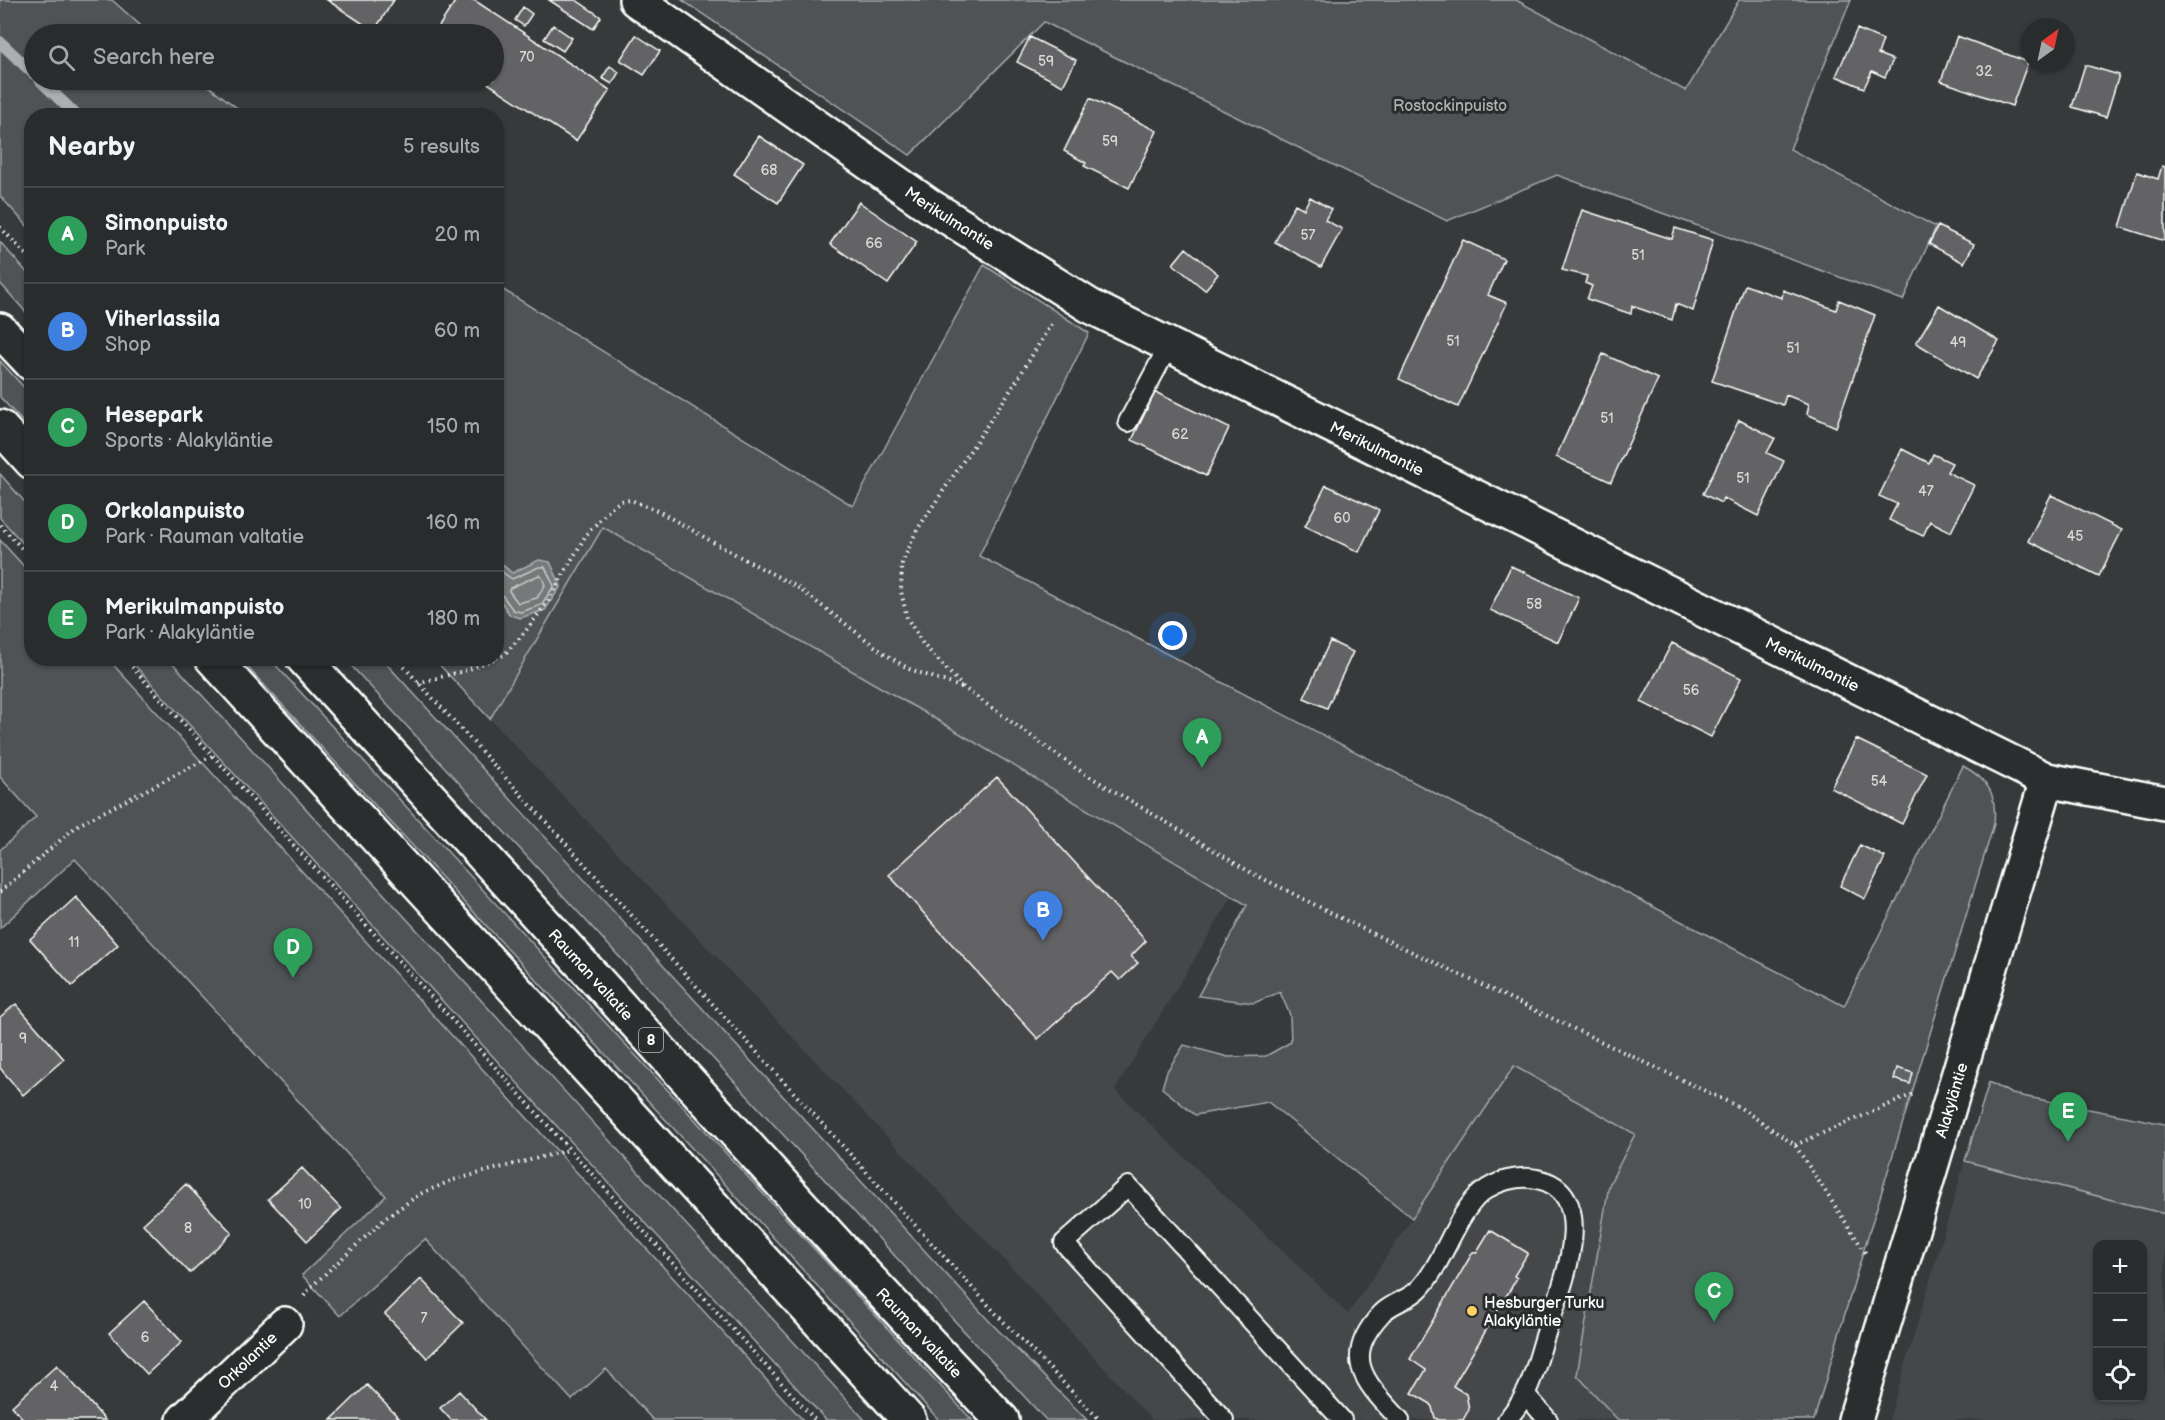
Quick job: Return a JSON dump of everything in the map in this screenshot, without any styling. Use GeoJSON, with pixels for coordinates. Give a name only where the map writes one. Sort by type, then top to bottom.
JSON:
{"type":"FeatureCollection","features":[{"type":"Feature","properties":{"kind":"main road","name":"Merikulmantie"},"geometry":{"type":"LineString","coordinates":[[636,0],[930,206],[1090,306],[2047,780],[2165,803]]}},
{"type":"Feature","properties":{"kind":"main road"},"geometry":{"type":"LineString","coordinates":[[0,330],[24,356]]}},
{"type":"Feature","properties":{"kind":"main road"},"geometry":{"type":"LineString","coordinates":[[0,428],[24,454]]}},
{"type":"Feature","properties":{"kind":"main road"},"geometry":{"type":"LineString","coordinates":[[219,666],[909,1420]]}},
{"type":"Feature","properties":{"kind":"main road","name":"Rauman valtatie"},"geometry":{"type":"LineString","coordinates":[[310,666],[856,1265],[1002,1420]]}},
{"type":"Feature","properties":{"kind":"main road","name":"Alakyläntie"},"geometry":{"type":"LineString","coordinates":[[1855,1420],[2047,780]]}},
{"type":"Feature","properties":{"kind":"main road","name":"Orkolantie"},"geometry":{"type":"LineString","coordinates":[[184,1420],[285,1324]]}},
{"type":"Feature","properties":{"kind":"lane"},"geometry":{"type":"LineString","coordinates":[[1128,422],[1169,345]]}},
{"type":"Feature","properties":{"kind":"lane"},"geometry":{"type":"LineString","coordinates":[[1400,1420],[1368,1384],[1360,1367],[1361,1349],[1369,1330],[1383,1313],[1421,1287],[1465,1215],[1482,1193],[1503,1182],[1524,1178],[1549,1183],[1564,1195],[1572,1216],[1572,1240],[1567,1270],[1526,1394],[1507,1420]]}},
{"type":"Feature","properties":{"kind":"lane"},"geometry":{"type":"LineString","coordinates":[[1224,1420],[1064,1243],[1128,1186],[1342,1420]]}},
{"type":"Feature","properties":{"kind":"lane"},"geometry":{"type":"LineString","coordinates":[[1526,1394],[1548,1420]]}},
{"type":"Feature","properties":{"kind":"path"},"geometry":{"type":"LineString","coordinates":[[0,226],[24,252]]}},
{"type":"Feature","properties":{"kind":"path"},"geometry":{"type":"LineString","coordinates":[[1070,293],[1016,382],[917,530],[902,563],[901,591],[907,618],[923,644],[964,688],[1077,769],[1250,872],[1351,923],[1739,1107],[1795,1145],[1874,1267],[1896,1282]]}},
{"type":"Feature","properties":{"kind":"path"},"geometry":{"type":"LineString","coordinates":[[504,655],[548,601],[586,535],[613,506],[621,501],[631,500],[660,512],[797,587],[885,654],[909,669],[964,688]]}},
{"type":"Feature","properties":{"kind":"path"},"geometry":{"type":"LineString","coordinates":[[0,525],[24,550]]}},
{"type":"Feature","properties":{"kind":"path"},"geometry":{"type":"LineString","coordinates":[[131,666],[815,1420]]}},
{"type":"Feature","properties":{"kind":"path"},"geometry":{"type":"LineString","coordinates":[[403,666],[1001,1319],[1100,1420]]}},
{"type":"Feature","properties":{"kind":"path"},"geometry":{"type":"LineString","coordinates":[[418,683],[477,666]]}},
{"type":"Feature","properties":{"kind":"path"},"geometry":{"type":"LineString","coordinates":[[0,892],[78,825],[214,755]]}},
{"type":"Feature","properties":{"kind":"path"},"geometry":{"type":"LineString","coordinates":[[1795,1145],[1927,1088],[1952,1092]]}},
{"type":"Feature","properties":{"kind":"path"},"geometry":{"type":"LineString","coordinates":[[285,1324],[311,1287],[387,1217],[420,1194],[453,1180],[569,1150]]}},
{"type":"Feature","properties":{"kind":"shaded area"},"geometry":{"type":"Polygon","coordinates":[[[603,527],[944,724],[1232,897],[1115,1090],[1348,1314],[1514,1066],[1635,1135],[1609,1185],[1619,1420],[1152,1420],[1010,1266],[490,719],[603,527]]]}},
{"type":"Feature","properties":{"kind":"shaded area"},"geometry":{"type":"Polygon","coordinates":[[[1965,1161],[2165,1214],[2165,1420],[1889,1420],[1965,1161]]]}},
{"type":"Feature","properties":{"kind":"green space"},"geometry":{"type":"Polygon","coordinates":[[[0,0],[112,0],[139,24],[24,24],[24,90],[214,90],[237,108],[24,108],[24,222],[0,196],[0,0]]]}},
{"type":"Feature","properties":{"kind":"green space","name":"Rostockinpuisto"},"geometry":{"type":"Polygon","coordinates":[[[682,0],[1516,0],[1686,91],[1739,0],[1851,0],[1790,149],[1936,227],[1903,300],[1557,175],[1447,221],[1044,22],[910,155],[682,0]]]}},
{"type":"Feature","properties":{"kind":"green space"},"geometry":{"type":"Polygon","coordinates":[[[0,242],[24,269],[24,310],[0,283],[0,242]]]}},
{"type":"Feature","properties":{"kind":"green space"},"geometry":{"type":"Polygon","coordinates":[[[984,265],[1089,333],[979,556],[1844,1006],[1963,766],[1979,777],[1992,796],[1994,824],[1814,1420],[1618,1420],[1577,1375],[1609,1185],[1635,1134],[1514,1066],[1412,1218],[1268,1102],[1195,1115],[1162,1088],[1167,1071],[1184,1045],[1228,1057],[1266,1056],[1291,1042],[1290,1015],[1280,992],[1254,1003],[1198,996],[1247,905],[944,724],[603,527],[490,719],[441,666],[504,666],[504,290],[853,506],[984,265]]]}},
{"type":"Feature","properties":{"kind":"green space"},"geometry":{"type":"Polygon","coordinates":[[[0,361],[24,387],[24,423],[0,397],[0,361]]]}},
{"type":"Feature","properties":{"kind":"green space"},"geometry":{"type":"Polygon","coordinates":[[[0,474],[24,501],[24,544],[0,518],[0,474]]]}},
{"type":"Feature","properties":{"kind":"green space"},"geometry":{"type":"Polygon","coordinates":[[[0,540],[24,566],[24,666],[114,666],[803,1420],[653,1420],[606,1369],[572,1400],[425,1239],[340,1316],[302,1275],[386,1196],[75,859],[0,928],[0,850],[36,817],[0,777],[0,540]]]}},
{"type":"Feature","properties":{"kind":"green space"},"geometry":{"type":"Polygon","coordinates":[[[135,666],[175,666],[865,1420],[826,1420],[135,666]]]}},
{"type":"Feature","properties":{"kind":"green space"},"geometry":{"type":"Polygon","coordinates":[[[246,666],[276,666],[972,1420],[939,1420],[712,1170],[246,666]]]}},
{"type":"Feature","properties":{"kind":"green space"},"geometry":{"type":"Polygon","coordinates":[[[351,666],[388,666],[991,1323],[1087,1420],[1046,1420],[351,666]]]}},
{"type":"Feature","properties":{"kind":"green space"},"geometry":{"type":"Polygon","coordinates":[[[1989,1082],[2012,1094],[2165,1124],[2165,1214],[1965,1161],[1989,1082]]]}},
{"type":"Feature","properties":{"kind":"water"},"geometry":{"type":"Polygon","coordinates":[[[539,560],[550,562],[561,586],[545,610],[520,618],[510,615],[504,606],[504,566],[512,573],[539,560]]]}},
{"type":"Feature","properties":{"kind":"building"},"geometry":{"type":"Polygon","coordinates":[[[327,0],[394,0],[379,24],[363,24],[327,0]]]}},
{"type":"Feature","properties":{"kind":"building"},"geometry":{"type":"Polygon","coordinates":[[[456,0],[474,0],[610,90],[576,141],[498,90],[504,90],[504,24],[440,24],[456,0]]]}},
{"type":"Feature","properties":{"kind":"building"},"geometry":{"type":"Polygon","coordinates":[[[549,0],[576,0],[601,17],[593,29],[549,0]]]}},
{"type":"Feature","properties":{"kind":"building"},"geometry":{"type":"Polygon","coordinates":[[[523,7],[532,14],[524,26],[515,20],[523,7]]]}},
{"type":"Feature","properties":{"kind":"building"},"geometry":{"type":"Polygon","coordinates":[[[553,25],[572,38],[563,51],[544,39],[553,25]]]}},
{"type":"Feature","properties":{"kind":"building"},"geometry":{"type":"Polygon","coordinates":[[[1857,29],[1883,40],[1878,54],[1893,60],[1885,77],[1872,71],[1864,88],[1836,76],[1857,29]]]}},
{"type":"Feature","properties":{"kind":"building"},"geometry":{"type":"Polygon","coordinates":[[[636,35],[660,51],[644,75],[620,60],[636,35]]]}},
{"type":"Feature","properties":{"kind":"building"},"geometry":{"type":"Polygon","coordinates":[[[1957,36],[2021,59],[2021,72],[2024,72],[2012,106],[1941,81],[1957,36]]]}},
{"type":"Feature","properties":{"kind":"building"},"geometry":{"type":"Polygon","coordinates":[[[1030,37],[1076,60],[1063,86],[1017,62],[1030,37]]]}},
{"type":"Feature","properties":{"kind":"building"},"geometry":{"type":"Polygon","coordinates":[[[2085,65],[2119,75],[2106,117],[2072,107],[2085,65]]]}},
{"type":"Feature","properties":{"kind":"building"},"geometry":{"type":"Polygon","coordinates":[[[610,66],[619,72],[612,84],[602,78],[610,66]]]}},
{"type":"Feature","properties":{"kind":"building"},"geometry":{"type":"Polygon","coordinates":[[[1090,98],[1157,131],[1129,188],[1084,166],[1086,163],[1064,151],[1090,98]]]}},
{"type":"Feature","properties":{"kind":"building"},"geometry":{"type":"Polygon","coordinates":[[[759,136],[803,165],[778,203],[734,174],[759,136]]]}},
{"type":"Feature","properties":{"kind":"building"},"geometry":{"type":"Polygon","coordinates":[[[2162,166],[2165,167],[2165,241],[2120,227],[2137,172],[2158,179],[2162,166]]]}},
{"type":"Feature","properties":{"kind":"building"},"geometry":{"type":"Polygon","coordinates":[[[1310,197],[1331,209],[1325,220],[1342,229],[1321,267],[1275,242],[1295,204],[1304,209],[1310,197]]]}},
{"type":"Feature","properties":{"kind":"building"},"geometry":{"type":"Polygon","coordinates":[[[859,202],[917,242],[888,284],[830,244],[859,202]]]}},
{"type":"Feature","properties":{"kind":"building"},"geometry":{"type":"Polygon","coordinates":[[[1582,210],[1672,239],[1675,228],[1713,240],[1693,311],[1676,304],[1672,320],[1632,306],[1631,314],[1587,299],[1592,286],[1585,283],[1587,276],[1562,270],[1582,210]]]}},
{"type":"Feature","properties":{"kind":"building"},"geometry":{"type":"Polygon","coordinates":[[[1938,226],[1974,244],[1964,263],[1929,244],[1938,226]]]}},
{"type":"Feature","properties":{"kind":"building"},"geometry":{"type":"Polygon","coordinates":[[[1463,240],[1504,259],[1488,295],[1507,303],[1458,407],[1399,379],[1463,240]]]}},
{"type":"Feature","properties":{"kind":"building"},"geometry":{"type":"Polygon","coordinates":[[[1186,248],[1218,274],[1205,290],[1173,264],[1186,248]]]}},
{"type":"Feature","properties":{"kind":"building"},"geometry":{"type":"Polygon","coordinates":[[[1745,285],[1782,298],[1783,290],[1836,310],[1839,300],[1875,315],[1836,427],[1807,414],[1809,404],[1786,395],[1783,405],[1712,381],[1745,285]]]}},
{"type":"Feature","properties":{"kind":"building"},"geometry":{"type":"Polygon","coordinates":[[[1939,305],[1999,341],[1976,379],[1916,343],[1939,305]]]}},
{"type":"Feature","properties":{"kind":"building"},"geometry":{"type":"Polygon","coordinates":[[[1603,354],[1658,379],[1611,482],[1556,457],[1603,354]]]}},
{"type":"Feature","properties":{"kind":"building"},"geometry":{"type":"Polygon","coordinates":[[[1155,392],[1229,428],[1206,476],[1132,440],[1155,392]]]}},
{"type":"Feature","properties":{"kind":"building"},"geometry":{"type":"Polygon","coordinates":[[[1739,420],[1775,438],[1767,453],[1784,461],[1758,516],[1723,498],[1721,503],[1703,494],[1739,420]]]}},
{"type":"Feature","properties":{"kind":"building"},"geometry":{"type":"Polygon","coordinates":[[[1902,449],[1929,463],[1933,454],[1952,463],[1947,472],[1974,485],[1951,532],[1930,521],[1923,536],[1889,520],[1897,504],[1879,496],[1902,449]]]}},
{"type":"Feature","properties":{"kind":"building"},"geometry":{"type":"Polygon","coordinates":[[[1326,485],[1379,510],[1359,552],[1305,526],[1326,485]]]}},
{"type":"Feature","properties":{"kind":"building"},"geometry":{"type":"Polygon","coordinates":[[[2051,495],[2122,530],[2099,576],[2028,541],[2051,495]]]}},
{"type":"Feature","properties":{"kind":"building"},"geometry":{"type":"Polygon","coordinates":[[[1511,566],[1579,598],[1558,642],[1490,610],[1511,566]]]}},
{"type":"Feature","properties":{"kind":"building"},"geometry":{"type":"Polygon","coordinates":[[[1330,641],[1353,652],[1327,708],[1304,698],[1330,641]]]}},
{"type":"Feature","properties":{"kind":"building"},"geometry":{"type":"Polygon","coordinates":[[[1672,643],[1741,678],[1711,737],[1641,702],[1672,643]]]}},
{"type":"Feature","properties":{"kind":"building"},"geometry":{"type":"Polygon","coordinates":[[[1856,739],[1927,774],[1902,824],[1831,788],[1856,739]]]}},
{"type":"Feature","properties":{"kind":"building"},"geometry":{"type":"Polygon","coordinates":[[[997,777],[1146,941],[1131,956],[1138,963],[1120,980],[1112,972],[1038,1039],[889,875],[997,777]]]}},
{"type":"Feature","properties":{"kind":"building"},"geometry":{"type":"Polygon","coordinates":[[[1860,845],[1885,857],[1865,899],[1840,886],[1860,845]]]}},
{"type":"Feature","properties":{"kind":"building"},"geometry":{"type":"Polygon","coordinates":[[[76,897],[118,945],[72,986],[30,939],[76,897]]]}},
{"type":"Feature","properties":{"kind":"building"},"geometry":{"type":"Polygon","coordinates":[[[16,1004],[64,1059],[23,1095],[0,1068],[0,1017],[16,1004]]]}},
{"type":"Feature","properties":{"kind":"building"},"geometry":{"type":"Polygon","coordinates":[[[1897,1068],[1913,1073],[1910,1084],[1894,1079],[1897,1068]]]}},
{"type":"Feature","properties":{"kind":"building"},"geometry":{"type":"Polygon","coordinates":[[[302,1168],[341,1209],[307,1241],[268,1199],[302,1168]]]}},
{"type":"Feature","properties":{"kind":"building"},"geometry":{"type":"Polygon","coordinates":[[[186,1184],[232,1233],[190,1273],[143,1224],[186,1184]]]}},
{"type":"Feature","properties":{"kind":"building"},"geometry":{"type":"Polygon","coordinates":[[[1490,1230],[1528,1253],[1514,1276],[1517,1278],[1453,1386],[1466,1394],[1469,1409],[1463,1420],[1439,1420],[1435,1418],[1431,1404],[1412,1393],[1426,1370],[1410,1359],[1473,1252],[1476,1253],[1490,1230]]]}},
{"type":"Feature","properties":{"kind":"building"},"geometry":{"type":"Polygon","coordinates":[[[421,1279],[463,1323],[427,1358],[385,1314],[421,1279]]]}},
{"type":"Feature","properties":{"kind":"building"},"geometry":{"type":"Polygon","coordinates":[[[144,1301],[182,1342],[147,1374],[109,1333],[144,1301]]]}},
{"type":"Feature","properties":{"kind":"building"},"geometry":{"type":"Polygon","coordinates":[[[57,1365],[105,1420],[24,1420],[12,1406],[57,1365]]]}},
{"type":"Feature","properties":{"kind":"building"},"geometry":{"type":"Polygon","coordinates":[[[367,1385],[401,1420],[331,1420],[367,1385]]]}},
{"type":"Feature","properties":{"kind":"building"},"geometry":{"type":"Polygon","coordinates":[[[459,1391],[486,1420],[451,1420],[440,1408],[459,1391]]]}},
{"type":"Feature","properties":{"kind":"waterway"},"geometry":{"type":"LineString","coordinates":[[0,42],[24,65]]}},
{"type":"Feature","properties":{"kind":"waterway"},"geometry":{"type":"LineString","coordinates":[[50,90],[69,108]]}},
{"type":"Feature","properties":{"kind":"place","name":"Simonpuisto"},"geometry":{"type":"Point","coordinates":[1202,768]}},
{"type":"Feature","properties":{"kind":"place","name":"Viherlassila"},"geometry":{"type":"Point","coordinates":[1043,941]}},
{"type":"Feature","properties":{"kind":"place","name":"Orkolanpuisto"},"geometry":{"type":"Point","coordinates":[293,978]}},
{"type":"Feature","properties":{"kind":"place","name":"Merikulmanpuisto"},"geometry":{"type":"Point","coordinates":[2068,1142]}},
{"type":"Feature","properties":{"kind":"place","name":"Hesburger Turku Alakyläntie"},"geometry":{"type":"Point","coordinates":[1472,1311]}},
{"type":"Feature","properties":{"kind":"place","name":"Hesepark"},"geometry":{"type":"Point","coordinates":[1714,1322]}}]}
